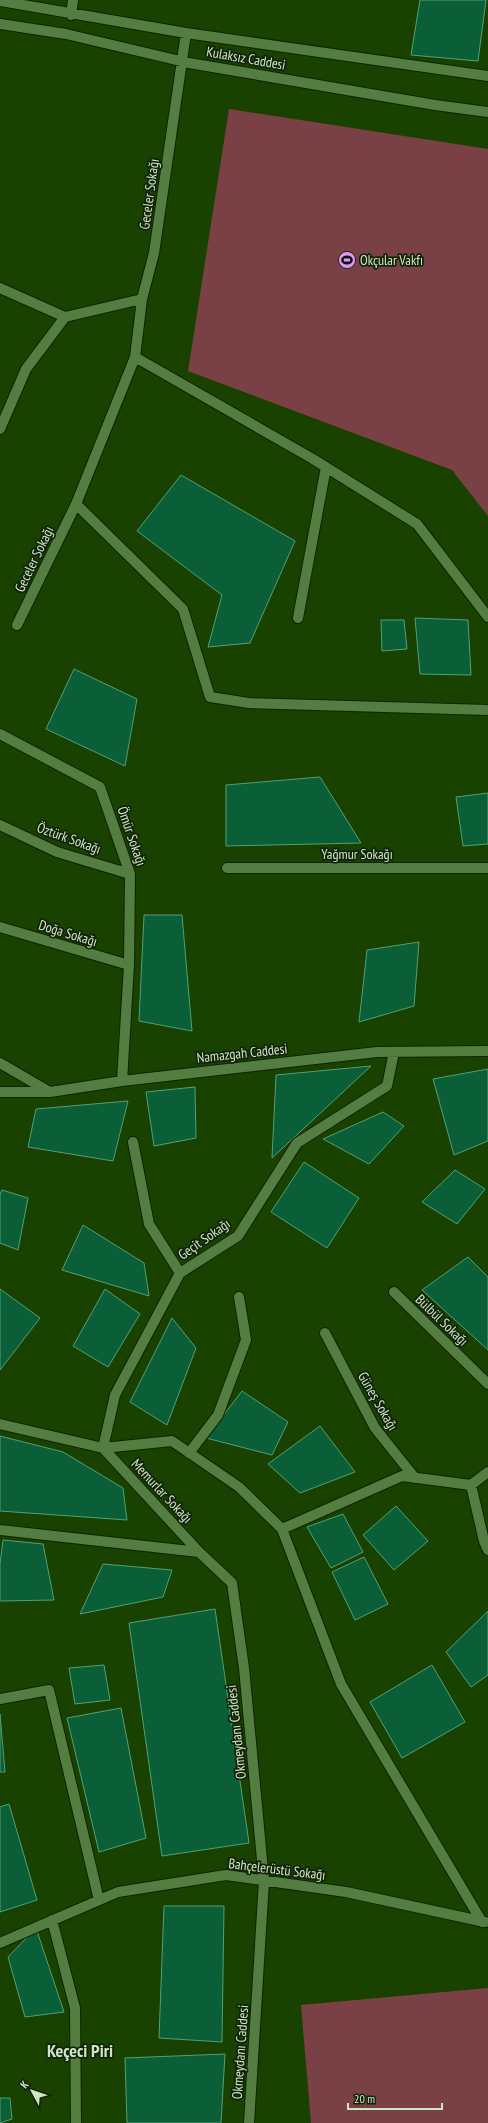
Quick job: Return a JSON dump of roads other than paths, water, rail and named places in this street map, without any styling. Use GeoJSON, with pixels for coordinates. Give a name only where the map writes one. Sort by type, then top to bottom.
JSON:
{"type":"FeatureCollection","features":[{"type":"Feature","properties":{"kind":"street"},"geometry":{"type":"LineString","coordinates":[[71,14],[73,0]]}},
{"type":"Feature","properties":{"kind":"street","name":"Kulaksız Caddesi"},"geometry":{"type":"LineString","coordinates":[[0,1],[186,33],[488,76]]}},
{"type":"Feature","properties":{"kind":"street","name":"Kulaksız Caddesi"},"geometry":{"type":"LineString","coordinates":[[0,24],[66,34],[182,61],[434,105],[488,112]]}},
{"type":"Feature","properties":{"kind":"street","name":"Geceler Sokağı"},"geometry":{"type":"LineString","coordinates":[[17,625],[76,504],[135,357],[142,299],[154,253],[186,33]]}},
{"type":"Feature","properties":{"kind":"street"},"geometry":{"type":"LineString","coordinates":[[0,288],[65,317],[142,299]]}},
{"type":"Feature","properties":{"kind":"street"},"geometry":{"type":"LineString","coordinates":[[0,429],[26,370],[65,317]]}},
{"type":"Feature","properties":{"kind":"street"},"geometry":{"type":"LineString","coordinates":[[135,357],[326,468],[417,524],[488,617]]}},
{"type":"Feature","properties":{"kind":"street"},"geometry":{"type":"LineString","coordinates":[[298,618],[326,468]]}},
{"type":"Feature","properties":{"kind":"street"},"geometry":{"type":"LineString","coordinates":[[76,504],[183,609],[210,697],[249,703],[488,710]]}},
{"type":"Feature","properties":{"kind":"street","name":"Ömür Sokağı"},"geometry":{"type":"LineString","coordinates":[[0,734],[100,787],[130,874],[129,965],[122,1081]]}},
{"type":"Feature","properties":{"kind":"street","name":"Öztürk Sokağı"},"geometry":{"type":"LineString","coordinates":[[0,825],[57,852],[130,874]]}},
{"type":"Feature","properties":{"kind":"street","name":"Yağmur Sokağı"},"geometry":{"type":"LineString","coordinates":[[227,868],[488,868]]}},
{"type":"Feature","properties":{"kind":"street","name":"Doğa Sokağı"},"geometry":{"type":"LineString","coordinates":[[0,927],[129,965]]}},
{"type":"Feature","properties":{"kind":"street","name":"Namazgah Caddesi"},"geometry":{"type":"LineString","coordinates":[[0,1092],[50,1092],[122,1081],[377,1052],[488,1052]]}},
{"type":"Feature","properties":{"kind":"street","name":"Geçit Sokağı"},"geometry":{"type":"LineString","coordinates":[[103,1448],[115,1395],[180,1273],[238,1236],[297,1143],[387,1086],[394,1052]]}},
{"type":"Feature","properties":{"kind":"street"},"geometry":{"type":"LineString","coordinates":[[0,1063],[50,1092]]}},
{"type":"Feature","properties":{"kind":"street"},"geometry":{"type":"LineString","coordinates":[[133,1142],[149,1224],[180,1273]]}},
{"type":"Feature","properties":{"kind":"street","name":"Bülbül Sokağı"},"geometry":{"type":"LineString","coordinates":[[394,1292],[488,1384]]}},
{"type":"Feature","properties":{"kind":"street"},"geometry":{"type":"LineString","coordinates":[[188,1453],[218,1414],[246,1340],[239,1297]]}},
{"type":"Feature","properties":{"kind":"street","name":"Güneş Sokağı"},"geometry":{"type":"LineString","coordinates":[[325,1333],[375,1428],[415,1478]]}},
{"type":"Feature","properties":{"kind":"street"},"geometry":{"type":"LineString","coordinates":[[0,1424],[103,1448],[172,1441],[239,1487],[282,1529],[341,1684],[485,1922]]}},
{"type":"Feature","properties":{"kind":"street","name":"Memurlar Sokağı"},"geometry":{"type":"LineString","coordinates":[[103,1448],[199,1552]]}},
{"type":"Feature","properties":{"kind":"street"},"geometry":{"type":"LineString","coordinates":[[282,1529],[402,1476],[470,1485],[488,1472]]}},
{"type":"Feature","properties":{"kind":"street"},"geometry":{"type":"LineString","coordinates":[[470,1485],[484,1541],[488,1550]]}},
{"type":"Feature","properties":{"kind":"street"},"geometry":{"type":"LineString","coordinates":[[0,1530],[199,1552]]}},
{"type":"Feature","properties":{"kind":"street","name":"Okmeydanı Caddesi"},"geometry":{"type":"LineString","coordinates":[[199,1552],[232,1583],[244,1668],[264,1880],[249,2123]]}},
{"type":"Feature","properties":{"kind":"street"},"geometry":{"type":"LineString","coordinates":[[0,1699],[49,1690],[99,1900]]}},
{"type":"Feature","properties":{"kind":"street","name":"Bahçelerüstü Sokağı"},"geometry":{"type":"LineString","coordinates":[[0,1944],[118,1892],[226,1875],[346,1892],[485,1922]]}},
{"type":"Feature","properties":{"kind":"street"},"geometry":{"type":"LineString","coordinates":[[52,1920],[75,2008],[76,2123]]}},
{"type":"Feature","properties":{"kind":"place","name":"Okçular Vakfı"},"geometry":{"type":"Point","coordinates":[347,260]}},
{"type":"Feature","properties":{"kind":"district","name":"Keçeci Piri"},"geometry":{"type":"Point","coordinates":[80,2051]}}]}
